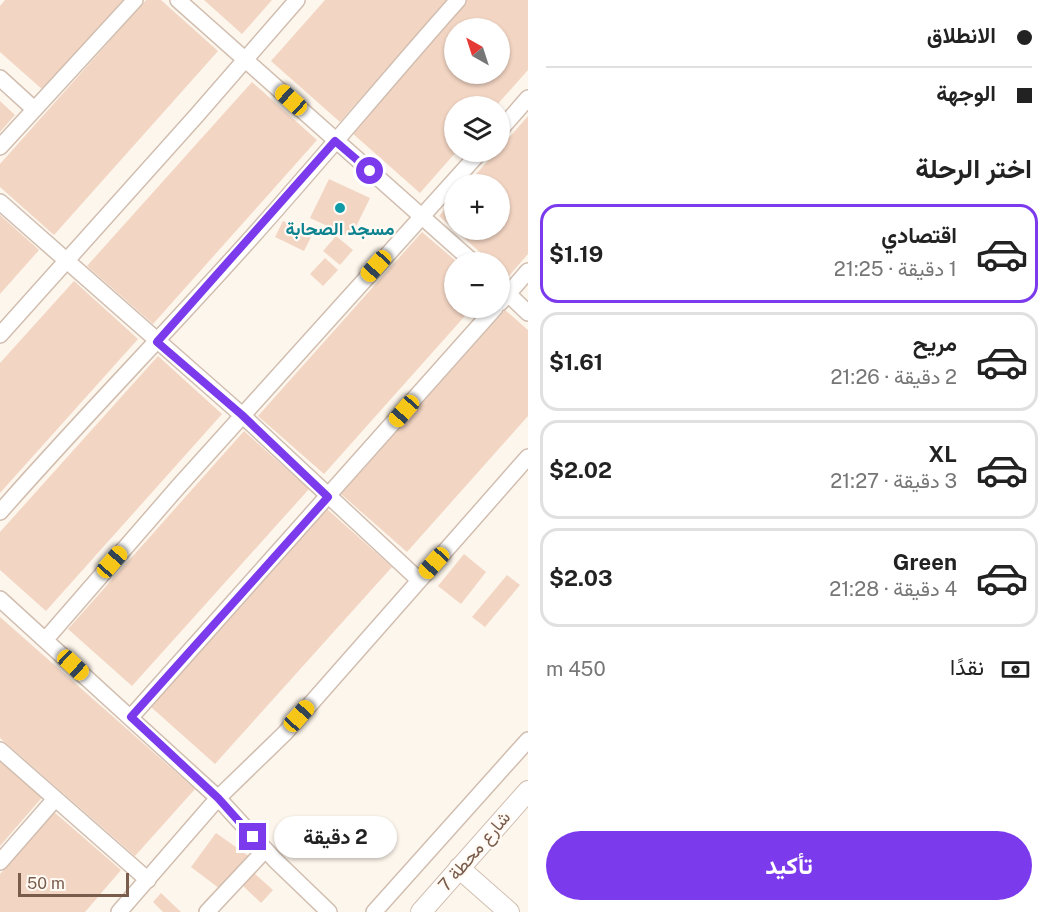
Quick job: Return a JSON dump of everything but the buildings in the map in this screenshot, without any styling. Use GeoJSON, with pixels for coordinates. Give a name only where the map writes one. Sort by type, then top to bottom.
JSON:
{"type":"FeatureCollection","features":[{"type":"Feature","properties":{"kind":"street"},"geometry":{"type":"LineString","coordinates":[[0,147],[135,0]]}},
{"type":"Feature","properties":{"kind":"street"},"geometry":{"type":"LineString","coordinates":[[178,0],[462,252]]}},
{"type":"Feature","properties":{"kind":"street"},"geometry":{"type":"LineString","coordinates":[[0,335],[297,0]]}},
{"type":"Feature","properties":{"kind":"street"},"geometry":{"type":"LineString","coordinates":[[0,512],[86,416],[157,342],[458,0]]}},
{"type":"Feature","properties":{"kind":"street"},"geometry":{"type":"LineString","coordinates":[[0,78],[34,109]]}},
{"type":"Feature","properties":{"kind":"street"},"geometry":{"type":"LineString","coordinates":[[510,119],[528,98]]}},
{"type":"Feature","properties":{"kind":"street"},"geometry":{"type":"LineString","coordinates":[[46,639],[242,415],[471,162]]}},
{"type":"Feature","properties":{"kind":"street"},"geometry":{"type":"LineString","coordinates":[[0,202],[242,415],[419,580]]}},
{"type":"Feature","properties":{"kind":"street"},"geometry":{"type":"LineString","coordinates":[[510,287],[528,271]]}},
{"type":"Feature","properties":{"kind":"street"},"geometry":{"type":"LineString","coordinates":[[510,300],[528,313]]}},
{"type":"Feature","properties":{"kind":"street"},"geometry":{"type":"LineString","coordinates":[[131,717],[486,318]]}},
{"type":"Feature","properties":{"kind":"street"},"geometry":{"type":"LineString","coordinates":[[119,912],[218,798],[285,733],[528,457]]}},
{"type":"Feature","properties":{"kind":"street"},"geometry":{"type":"LineString","coordinates":[[0,599],[218,798],[265,850],[329,912]]}},
{"type":"Feature","properties":{"kind":"street"},"geometry":{"type":"LineString","coordinates":[[374,912],[528,740]]}},
{"type":"Feature","properties":{"kind":"street"},"geometry":{"type":"LineString","coordinates":[[0,750],[148,880]]}},
{"type":"Feature","properties":{"kind":"street","name":"شارع محطة 7"},"geometry":{"type":"LineString","coordinates":[[421,912],[528,791]]}},
{"type":"Feature","properties":{"kind":"street"},"geometry":{"type":"LineString","coordinates":[[0,862],[54,799]]}},
{"type":"Feature","properties":{"kind":"street"},"geometry":{"type":"LineString","coordinates":[[207,912],[265,850]]}},
{"type":"Feature","properties":{"kind":"street"},"geometry":{"type":"LineString","coordinates":[[459,868],[509,912]]}},
{"type":"Feature","properties":{"kind":"place","name":"مسجد الصحابة"},"geometry":{"type":"Point","coordinates":[340,208]}},
{"type":"Feature","properties":{"kind":"route"},"geometry":{"type":"LineString","coordinates":[[253,837],[218,798],[131,717],[328,497],[242,415],[157,342],[335,141],[370,171]]}}]}
